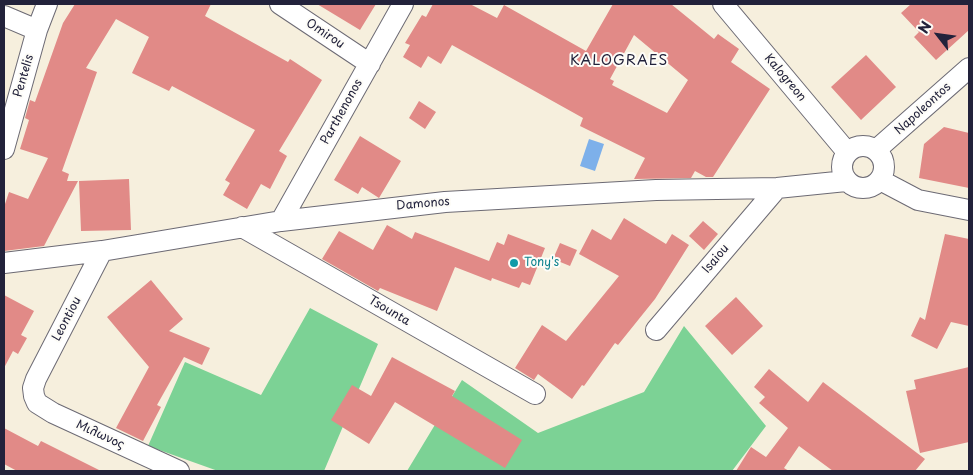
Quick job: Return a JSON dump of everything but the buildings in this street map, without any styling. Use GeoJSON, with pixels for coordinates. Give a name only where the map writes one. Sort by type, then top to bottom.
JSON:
{"type":"FeatureCollection","features":[{"type":"Feature","properties":{"kind":"street","name":"Pentelis"},"geometry":{"type":"LineString","coordinates":[[4,149],[46,4]]}},
{"type":"Feature","properties":{"kind":"street","name":"Omirou"},"geometry":{"type":"LineString","coordinates":[[280,4],[370,64]]}},
{"type":"Feature","properties":{"kind":"street","name":"Parthenonos"},"geometry":{"type":"LineString","coordinates":[[281,221],[403,4]]}},
{"type":"Feature","properties":{"kind":"street","name":"Kalogreon"},"geometry":{"type":"LineString","coordinates":[[722,4],[847,152]]}},
{"type":"Feature","properties":{"kind":"street"},"geometry":{"type":"LineString","coordinates":[[4,16],[37,30]]}},
{"type":"Feature","properties":{"kind":"street","name":"Napoleontos"},"geometry":{"type":"LineString","coordinates":[[876,150],[969,68]]}},
{"type":"Feature","properties":{"kind":"street"},"geometry":{"type":"LineString","coordinates":[[867,146],[876,150],[883,159],[884,170],[880,180],[873,186],[864,189],[854,187],[846,181],[842,172],[842,162],[847,152],[856,147],[867,146]]}},
{"type":"Feature","properties":{"kind":"street"},"geometry":{"type":"LineString","coordinates":[[880,180],[918,200],[969,210]]}},
{"type":"Feature","properties":{"kind":"street","name":"Damonos"},"geometry":{"type":"LineString","coordinates":[[4,263],[102,251],[281,221],[445,202],[656,190],[777,188],[846,181]]}},
{"type":"Feature","properties":{"kind":"street","name":"Isaiou"},"geometry":{"type":"LineString","coordinates":[[656,330],[777,188]]}},
{"type":"Feature","properties":{"kind":"street","name":"Tsounta"},"geometry":{"type":"LineString","coordinates":[[242,227],[535,394]]}},
{"type":"Feature","properties":{"kind":"street","name":"Leontiou"},"geometry":{"type":"LineString","coordinates":[[33,388],[102,251]]}},
{"type":"Feature","properties":{"kind":"street","name":"Μιλωνος"},"geometry":{"type":"LineString","coordinates":[[33,388],[34,396],[44,408],[179,471]]}},
{"type":"Feature","properties":{"kind":"green space"},"geometry":{"type":"Polygon","coordinates":[[[310,308],[378,344],[324,471],[218,471],[148,446],[185,362],[261,395],[310,308]]]}},
{"type":"Feature","properties":{"kind":"green space"},"geometry":{"type":"Polygon","coordinates":[[[684,326],[766,426],[732,471],[407,471],[462,380],[538,433],[644,392],[684,326]]]}},
{"type":"Feature","properties":{"kind":"water"},"geometry":{"type":"Polygon","coordinates":[[[589,139],[604,144],[595,171],[580,166],[589,139]]]}},
{"type":"Feature","properties":{"kind":"place","name":"Tony's"},"geometry":{"type":"Point","coordinates":[514,263]}},
{"type":"Feature","properties":{"kind":"district","name":"KALOGRAES"},"geometry":{"type":"Point","coordinates":[619,61]}}]}
